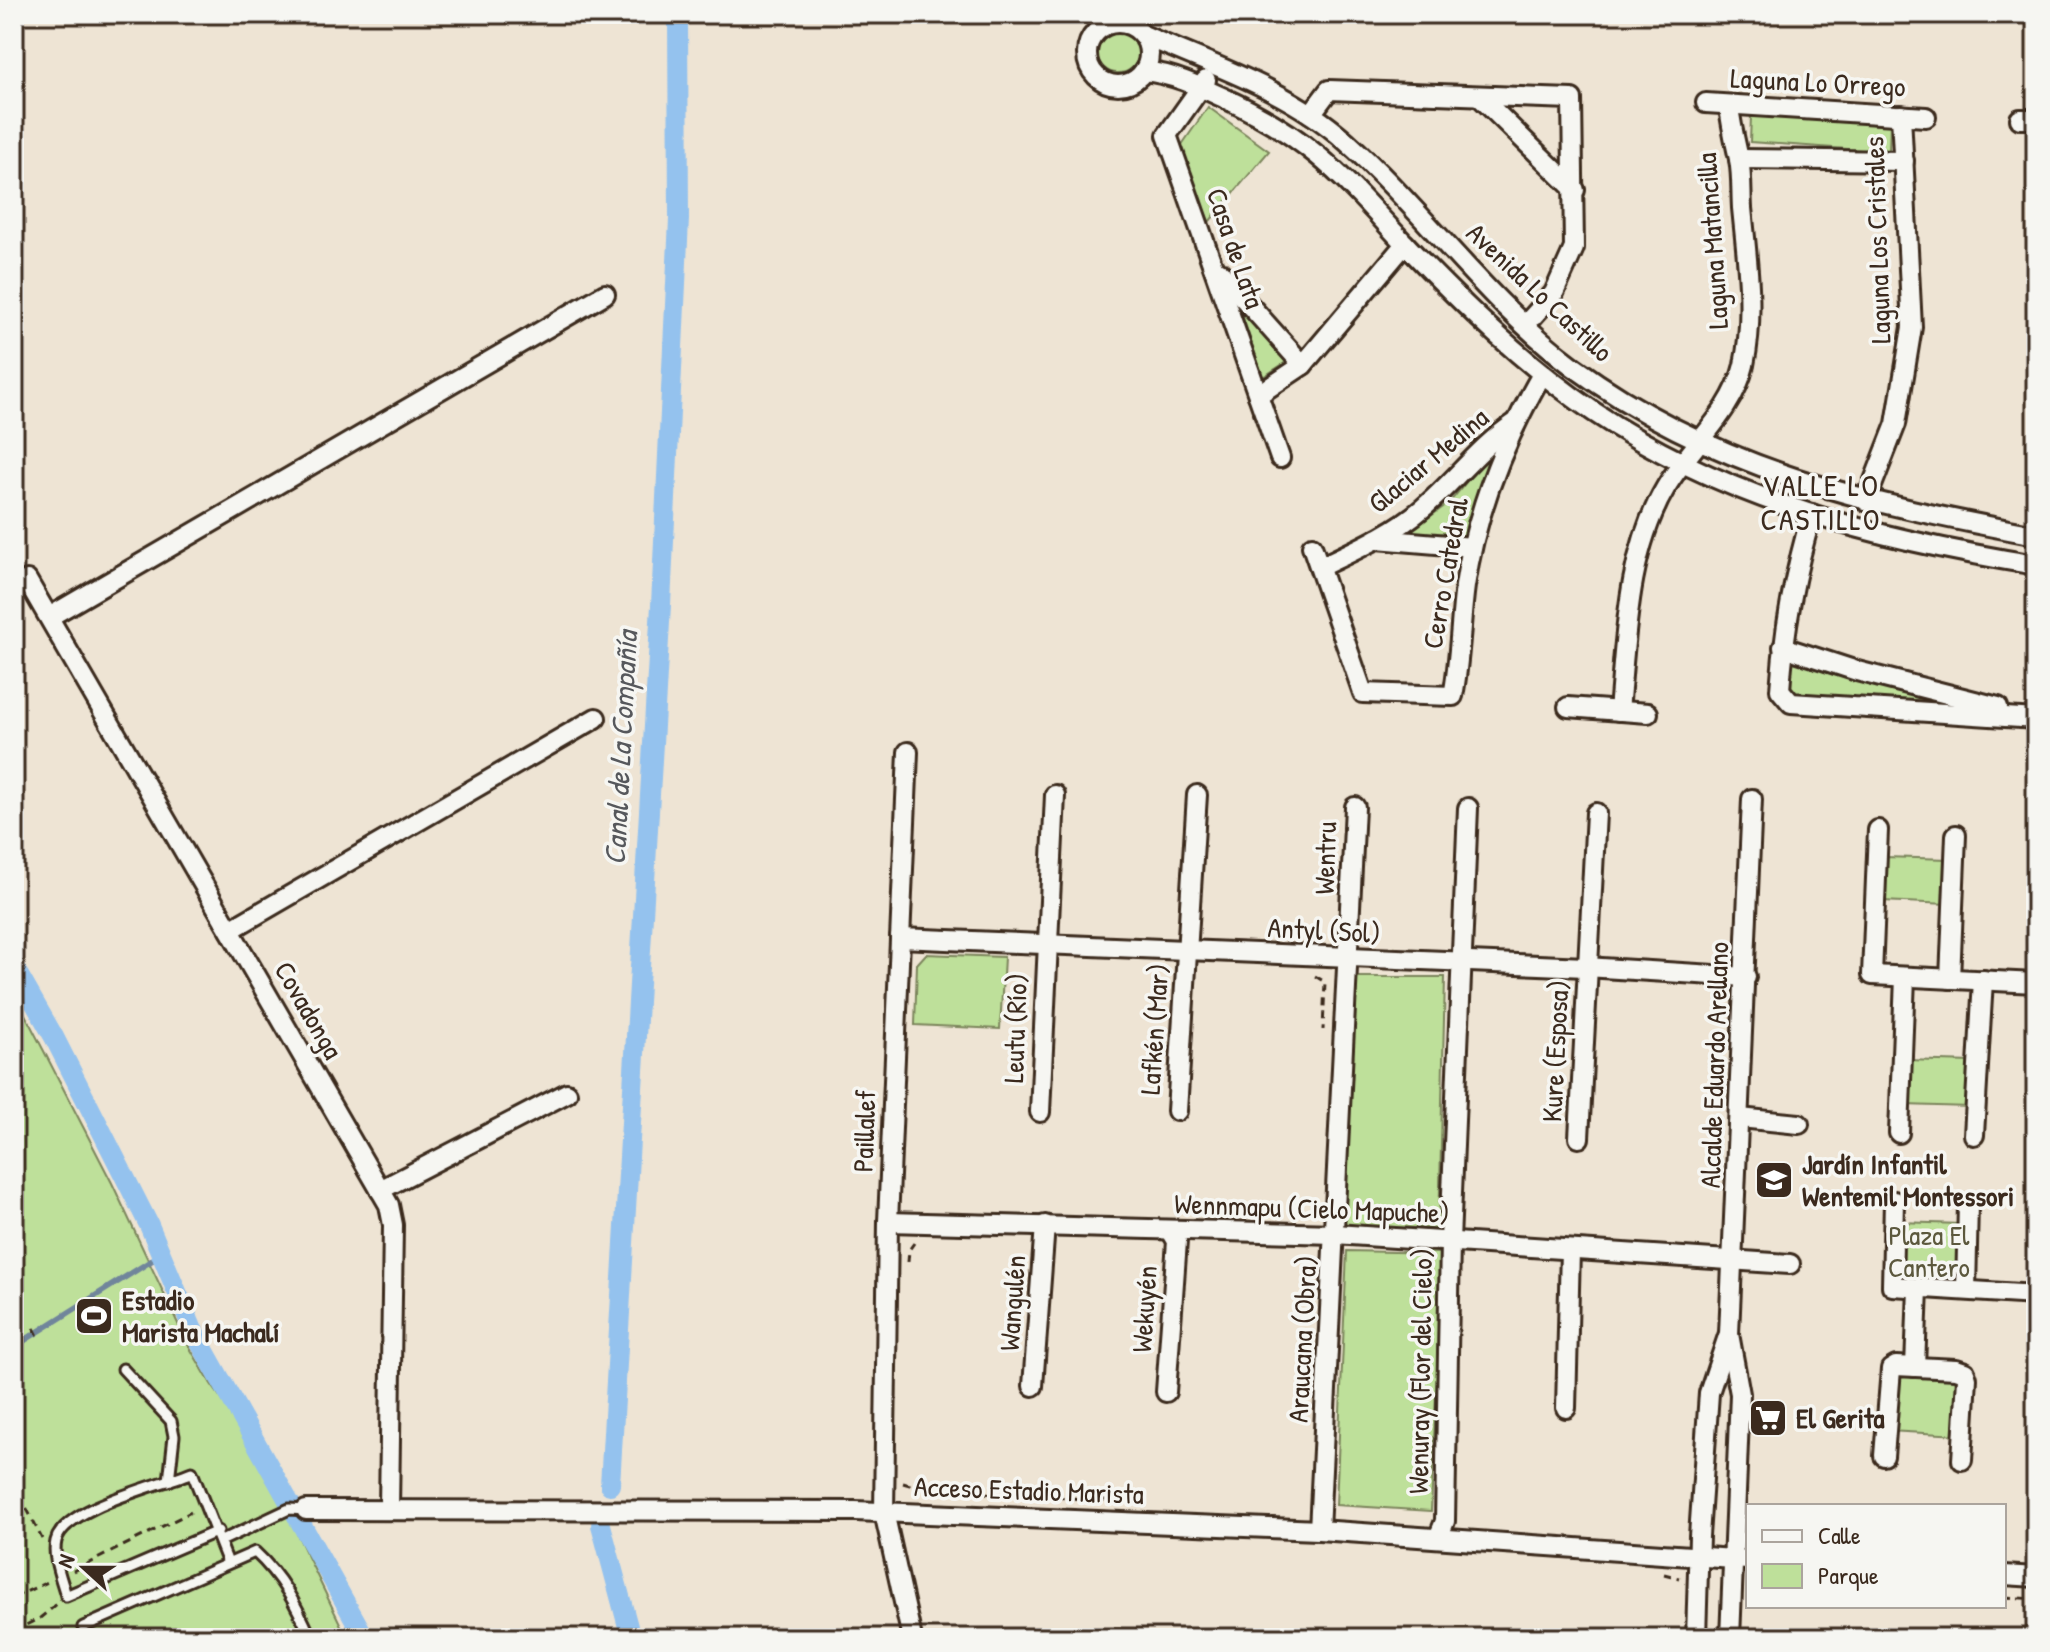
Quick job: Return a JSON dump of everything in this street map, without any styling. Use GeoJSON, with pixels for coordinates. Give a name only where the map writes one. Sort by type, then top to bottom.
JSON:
{"type":"FeatureCollection","features":[{"type":"Feature","properties":{"kind":"street","name":"Avenida Lo Castillo"},"geometry":{"type":"LineString","coordinates":[[2036,535],[1866,501],[1763,469],[1691,452],[1594,412],[1506,344],[1405,244],[1348,179],[1312,147],[1261,115],[1164,73],[1144,71],[1128,84],[1108,84],[1098,78],[1088,61],[1090,40],[1105,26],[1126,24],[1143,35],[1274,92],[1311,114],[1345,140],[1526,324],[1570,364],[1691,452],[1729,484],[1812,514],[1923,544],[2036,565]]}},
{"type":"Feature","properties":{"kind":"street"},"geometry":{"type":"LineString","coordinates":[[1143,35],[1149,53],[1144,71]]}},
{"type":"Feature","properties":{"kind":"street","name":"Casa de Lata"},"geometry":{"type":"LineString","coordinates":[[1215,66],[1167,135],[1280,458]]}},
{"type":"Feature","properties":{"kind":"street"},"geometry":{"type":"LineString","coordinates":[[1311,114],[1329,90],[1572,99],[1574,248],[1554,293],[1526,324]]}},
{"type":"Feature","properties":{"kind":"street"},"geometry":{"type":"LineString","coordinates":[[1479,96],[1575,190]]}},
{"type":"Feature","properties":{"kind":"street","name":"Laguna Lo Orrego"},"geometry":{"type":"LineString","coordinates":[[1706,103],[1926,117]]}},
{"type":"Feature","properties":{"kind":"street","name":"Laguna Matancilla"},"geometry":{"type":"LineString","coordinates":[[1619,711],[1628,609],[1646,531],[1691,452],[1720,416],[1743,368],[1748,339],[1747,255],[1739,159],[1732,139],[1729,106]]}},
{"type":"Feature","properties":{"kind":"street","name":"Laguna Los Cristales"},"geometry":{"type":"LineString","coordinates":[[1866,501],[1896,424],[1906,378],[1912,283],[1901,115]]}},
{"type":"Feature","properties":{"kind":"street"},"geometry":{"type":"LineString","coordinates":[[1739,159],[1904,161]]}},
{"type":"Feature","properties":{"kind":"street"},"geometry":{"type":"LineString","coordinates":[[1258,395],[1303,365],[1405,244]]}},
{"type":"Feature","properties":{"kind":"street"},"geometry":{"type":"LineString","coordinates":[[1212,264],[1303,365]]}},
{"type":"Feature","properties":{"kind":"street"},"geometry":{"type":"LineString","coordinates":[[49,617],[605,294]]}},
{"type":"Feature","properties":{"kind":"street","name":"Cerro Catedral"},"geometry":{"type":"LineString","coordinates":[[1320,567],[1363,693],[1452,697],[1472,547],[1492,476],[1542,374]]}},
{"type":"Feature","properties":{"kind":"street","name":"Glaciar Medina"},"geometry":{"type":"LineString","coordinates":[[1320,567],[1377,539],[1425,507],[1485,444],[1516,423]]}},
{"type":"Feature","properties":{"kind":"street"},"geometry":{"type":"LineString","coordinates":[[1812,514],[1795,569],[1783,647],[1780,690],[1791,703],[2036,717]]}},
{"type":"Feature","properties":{"kind":"street","name":"Glaciar Medina"},"geometry":{"type":"LineString","coordinates":[[1377,539],[1472,547]]}},
{"type":"Feature","properties":{"kind":"street"},"geometry":{"type":"LineString","coordinates":[[1312,546],[1320,567]]}},
{"type":"Feature","properties":{"kind":"street","name":"Covadonga"},"geometry":{"type":"LineString","coordinates":[[27,580],[380,1190],[393,1225],[389,1509]]}},
{"type":"Feature","properties":{"kind":"street"},"geometry":{"type":"LineString","coordinates":[[1783,647],[1857,671],[2036,717]]}},
{"type":"Feature","properties":{"kind":"street"},"geometry":{"type":"LineString","coordinates":[[1568,707],[1648,713]]}},
{"type":"Feature","properties":{"kind":"street"},"geometry":{"type":"LineString","coordinates":[[230,930],[596,718]]}},
{"type":"Feature","properties":{"kind":"street","name":"Paillalef"},"geometry":{"type":"LineString","coordinates":[[908,752],[888,1222],[884,1512],[912,1638]]}},
{"type":"Feature","properties":{"kind":"street","name":"Leutu (Río)"},"geometry":{"type":"LineString","coordinates":[[1040,1112],[1055,795]]}},
{"type":"Feature","properties":{"kind":"street","name":"Lafkén (Mar)"},"geometry":{"type":"LineString","coordinates":[[1177,1111],[1197,795]]}},
{"type":"Feature","properties":{"kind":"street","name":"Alcalde Eduardo Arellano"},"geometry":{"type":"LineString","coordinates":[[1730,1638],[1741,1560],[1740,1394],[1729,1334],[1752,799]]}},
{"type":"Feature","properties":{"kind":"street","name":"Wentru"},"geometry":{"type":"LineString","coordinates":[[1348,959],[1355,807]]}},
{"type":"Feature","properties":{"kind":"street","name":"Wenuray (Flor del Cielo)"},"geometry":{"type":"LineString","coordinates":[[1438,1538],[1445,1521],[1450,1241],[1468,808]]}},
{"type":"Feature","properties":{"kind":"street","name":"Kure (Esposa)"},"geometry":{"type":"LineString","coordinates":[[1579,1138],[1596,813]]}},
{"type":"Feature","properties":{"kind":"street"},"geometry":{"type":"LineString","coordinates":[[1878,830],[1872,975],[2036,983]]}},
{"type":"Feature","properties":{"kind":"street"},"geometry":{"type":"LineString","coordinates":[[1950,979],[1956,835]]}},
{"type":"Feature","properties":{"kind":"street","name":"Antyl (Sol)"},"geometry":{"type":"LineString","coordinates":[[900,938],[1586,967],[1746,977]]}},
{"type":"Feature","properties":{"kind":"street","name":"Araucana (Obra)"},"geometry":{"type":"LineString","coordinates":[[1319,1530],[1348,959]]}},
{"type":"Feature","properties":{"kind":"street"},"geometry":{"type":"LineString","coordinates":[[1899,1133],[1905,977]]}},
{"type":"Feature","properties":{"kind":"street"},"geometry":{"type":"LineString","coordinates":[[1974,1135],[1983,980]]}},
{"type":"Feature","properties":{"kind":"street"},"geometry":{"type":"LineString","coordinates":[[380,1190],[567,1093]]}},
{"type":"Feature","properties":{"kind":"street"},"geometry":{"type":"LineString","coordinates":[[1740,1118],[1799,1124]]}},
{"type":"Feature","properties":{"kind":"street"},"geometry":{"type":"LineString","coordinates":[[1894,1201],[1892,1286],[2036,1295]]}},
{"type":"Feature","properties":{"kind":"street"},"geometry":{"type":"LineString","coordinates":[[1966,1290],[1968,1204]]}},
{"type":"Feature","properties":{"kind":"street","name":"Wennmapu (Cielo Mapuche)"},"geometry":{"type":"LineString","coordinates":[[888,1222],[1335,1234],[1790,1264]]}},
{"type":"Feature","properties":{"kind":"street","name":"Wangulén"},"geometry":{"type":"LineString","coordinates":[[1033,1386],[1045,1225]]}},
{"type":"Feature","properties":{"kind":"street","name":"Wekuyén"},"geometry":{"type":"LineString","coordinates":[[1166,1392],[1177,1241],[1171,1231]]}},
{"type":"Feature","properties":{"kind":"street"},"geometry":{"type":"LineString","coordinates":[[1566,1408],[1570,1250]]}},
{"type":"Feature","properties":{"kind":"street"},"geometry":{"type":"LineString","coordinates":[[1915,1367],[1918,1288]]}},
{"type":"Feature","properties":{"kind":"street","name":"Alcalde Eduardo Arellano"},"geometry":{"type":"LineString","coordinates":[[1696,1638],[1709,1393],[1729,1334]]}},
{"type":"Feature","properties":{"kind":"street"},"geometry":{"type":"LineString","coordinates":[[1884,1456],[1891,1369],[1896,1366],[1965,1372],[1962,1460]]}},
{"type":"Feature","properties":{"kind":"street","name":"Acceso Estadio Marista"},"geometry":{"type":"LineString","coordinates":[[306,1510],[884,1512],[1319,1530],[1741,1560]]}},
{"type":"Feature","properties":{"kind":"street"},"geometry":{"type":"LineString","coordinates":[[2006,1575],[2036,1577]]}},
{"type":"Feature","properties":{"kind":"lane"},"geometry":{"type":"LineString","coordinates":[[123,1369],[171,1421],[174,1436],[169,1481]]}},
{"type":"Feature","properties":{"kind":"lane"},"geometry":{"type":"LineString","coordinates":[[228,1563],[219,1536],[192,1472],[94,1508],[63,1529],[56,1539],[55,1552],[66,1596],[219,1536],[289,1509],[306,1510]]}},
{"type":"Feature","properties":{"kind":"lane"},"geometry":{"type":"LineString","coordinates":[[83,1627],[255,1552],[275,1570],[291,1594],[311,1638]]}},
{"type":"Feature","properties":{"kind":"path"},"geometry":{"type":"LineString","coordinates":[[1325,982],[1328,958]]}},
{"type":"Feature","properties":{"kind":"path"},"geometry":{"type":"LineString","coordinates":[[908,1265],[909,1250],[918,1237]]}},
{"type":"Feature","properties":{"kind":"path"},"geometry":{"type":"LineString","coordinates":[[34,1328],[40,1340]]}},
{"type":"Feature","properties":{"kind":"path"},"geometry":{"type":"LineString","coordinates":[[901,1480],[911,1488],[927,1490],[1133,1502]]}},
{"type":"Feature","properties":{"kind":"path"},"geometry":{"type":"LineString","coordinates":[[14,1597],[61,1577],[206,1504]]}},
{"type":"Feature","properties":{"kind":"path"},"geometry":{"type":"LineString","coordinates":[[1653,1572],[1700,1582]]}},
{"type":"Feature","properties":{"kind":"path"},"geometry":{"type":"LineString","coordinates":[[14,1631],[40,1618],[66,1596]]}},
{"type":"Feature","properties":{"kind":"path"},"geometry":{"type":"LineString","coordinates":[[2006,1597],[2036,1599]]}},
{"type":"Feature","properties":{"kind":"green space"},"geometry":{"type":"Polygon","coordinates":[[[1118,31],[1133,37],[1139,52],[1133,67],[1118,73],[1103,67],[1097,52],[1103,37],[1118,31]]]}},
{"type":"Feature","properties":{"kind":"green space"},"geometry":{"type":"Polygon","coordinates":[[[1208,107],[1269,151],[1209,222],[1179,149],[1208,107]]]}},
{"type":"Feature","properties":{"kind":"green space"},"geometry":{"type":"Polygon","coordinates":[[[1751,116],[1890,122],[1889,152],[1750,142],[1751,116]]]}},
{"type":"Feature","properties":{"kind":"green space"},"geometry":{"type":"Polygon","coordinates":[[[1238,303],[1289,360],[1263,377],[1238,303]]]}},
{"type":"Feature","properties":{"kind":"green space"},"geometry":{"type":"Polygon","coordinates":[[[1493,449],[1465,538],[1409,532],[1450,502],[1493,449]]]}},
{"type":"Feature","properties":{"kind":"green space"},"geometry":{"type":"Polygon","coordinates":[[[1788,653],[1970,708],[1796,698],[1787,688],[1788,653]]]}},
{"type":"Feature","properties":{"kind":"green space"},"geometry":{"type":"Polygon","coordinates":[[[1884,857],[1949,859],[1948,904],[1882,901],[1884,857]]]}},
{"type":"Feature","properties":{"kind":"green space"},"geometry":{"type":"Polygon","coordinates":[[[926,954],[1004,957],[1000,1029],[915,1025],[917,964],[926,954]]]}},
{"type":"Feature","properties":{"kind":"green space"},"geometry":{"type":"Polygon","coordinates":[[[1353,977],[1445,977],[1439,1229],[1343,1225],[1353,977]]]}},
{"type":"Feature","properties":{"kind":"green space","name":"Estadio Marista Machalí"},"geometry":{"type":"Polygon","coordinates":[[[14,993],[112,1183],[187,1343],[211,1384],[279,1481],[298,1536],[347,1638],[14,1638],[14,993]]]}},
{"type":"Feature","properties":{"kind":"green space"},"geometry":{"type":"Polygon","coordinates":[[[1906,1060],[1972,1062],[1970,1107],[1904,1105],[1906,1060]]]}},
{"type":"Feature","properties":{"kind":"green space","name":"Plaza El Cantero"},"geometry":{"type":"Polygon","coordinates":[[[1898,1222],[1962,1224],[1959,1281],[1896,1278],[1898,1222]]]}},
{"type":"Feature","properties":{"kind":"green space"},"geometry":{"type":"Polygon","coordinates":[[[1347,1251],[1442,1253],[1431,1511],[1336,1505],[1347,1251]]]}},
{"type":"Feature","properties":{"kind":"green space"},"geometry":{"type":"Polygon","coordinates":[[[1899,1370],[1954,1372],[1964,1382],[1959,1435],[1889,1431],[1899,1370]]]}},
{"type":"Feature","properties":{"kind":"waterway","name":"Canal de La Compañía"},"geometry":{"type":"LineString","coordinates":[[610,1485],[661,605],[679,219],[678,14]]}},
{"type":"Feature","properties":{"kind":"waterway"},"geometry":{"type":"LineString","coordinates":[[14,967],[54,1037],[149,1225],[193,1330],[365,1638]]}},
{"type":"Feature","properties":{"kind":"waterway"},"geometry":{"type":"LineString","coordinates":[[14,1347],[162,1254]]}},
{"type":"Feature","properties":{"kind":"waterway","name":"Canal de La Compañía"},"geometry":{"type":"LineString","coordinates":[[601,1525],[631,1638]]}},
{"type":"Feature","properties":{"kind":"place","name":"Jardín Infantil Wentemil Montessori"},"geometry":{"type":"Point","coordinates":[1774,1180]}},
{"type":"Feature","properties":{"kind":"place","name":"Estadio Marista Machalí"},"geometry":{"type":"Point","coordinates":[94,1316]}},
{"type":"Feature","properties":{"kind":"place","name":"El Gerita"},"geometry":{"type":"Point","coordinates":[1768,1418]}},
{"type":"Feature","properties":{"kind":"district","name":"VALLE LO CASTILLO"},"geometry":{"type":"Point","coordinates":[1821,502]}}]}
